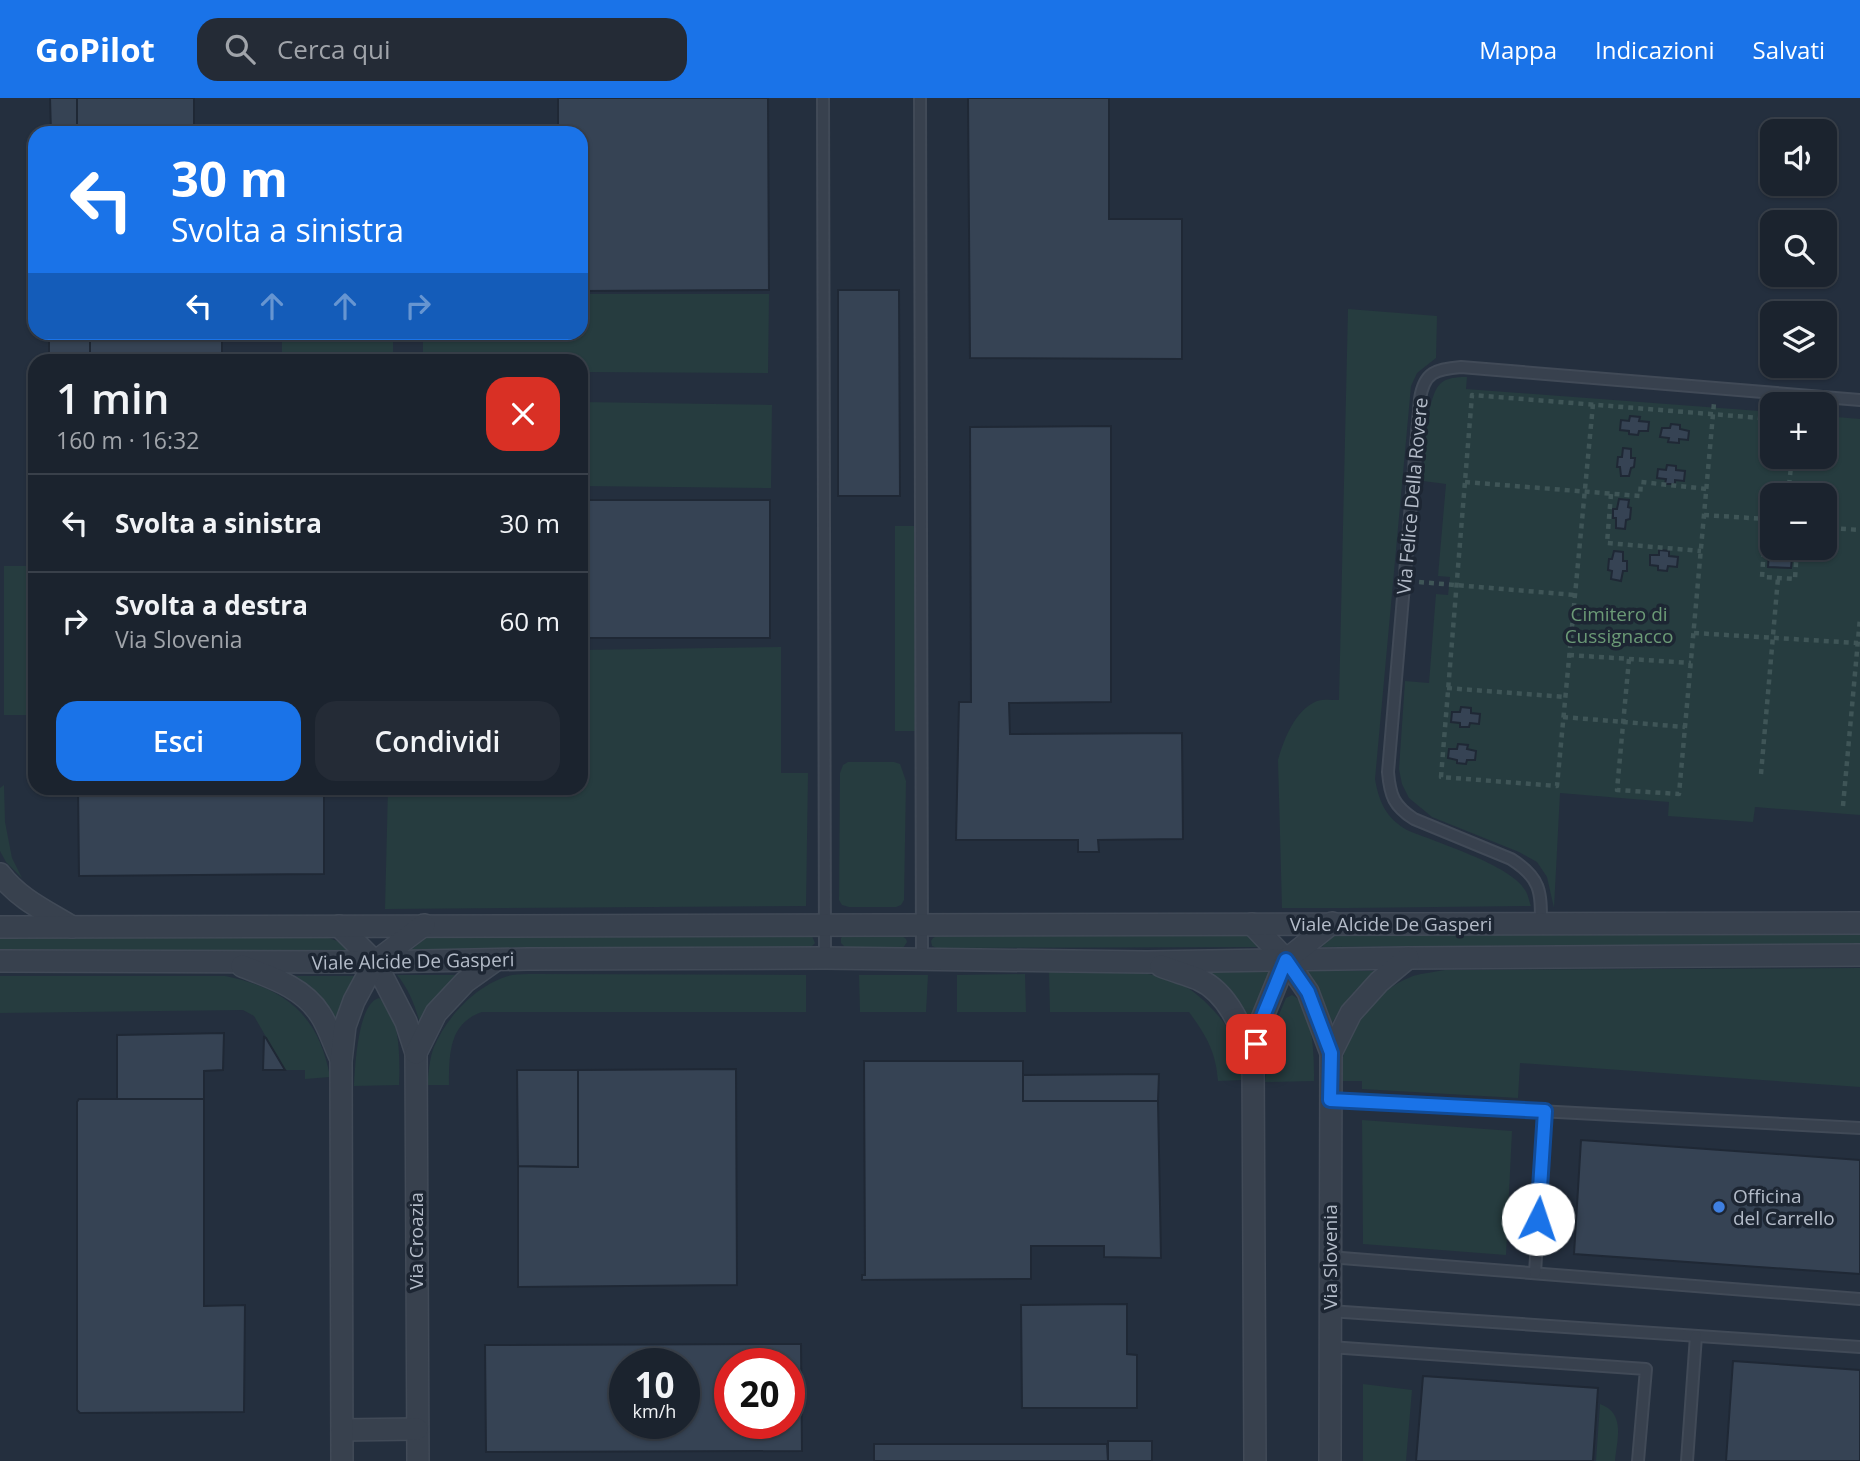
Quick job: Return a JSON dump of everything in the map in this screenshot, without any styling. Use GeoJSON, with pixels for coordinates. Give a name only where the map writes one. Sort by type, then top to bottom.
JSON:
{"type":"FeatureCollection","features":[{"type":"Feature","properties":{"kind":"street"},"geometry":{"type":"LineString","coordinates":[[0,874],[8,885],[26,900],[74,928]]}},
{"type":"Feature","properties":{"kind":"street"},"geometry":{"type":"LineString","coordinates":[[1255,1461],[1253,1062],[1259,1026],[1286,960],[1332,923]]}},
{"type":"Feature","properties":{"kind":"street","name":"Viale Alcide De Gasperi"},"geometry":{"type":"LineString","coordinates":[[0,927],[1860,923]]}},
{"type":"Feature","properties":{"kind":"street","name":"Via Slovenia"},"geometry":{"type":"LineString","coordinates":[[1252,924],[1286,960],[1308,992],[1331,1053],[1329,1461]]}},
{"type":"Feature","properties":{"kind":"street"},"geometry":{"type":"LineString","coordinates":[[342,1461],[341,1061],[345,1026],[354,1001],[375,962],[424,925]]}},
{"type":"Feature","properties":{"kind":"street","name":"Via Croazia"},"geometry":{"type":"LineString","coordinates":[[339,926],[375,962],[405,1022],[416,1053],[418,1461]]}},
{"type":"Feature","properties":{"kind":"street","name":"Viale Alcide De Gasperi"},"geometry":{"type":"LineString","coordinates":[[0,961],[375,962],[825,958],[1147,962],[1860,955]]}},
{"type":"Feature","properties":{"kind":"street","name":"Via Slovenia"},"geometry":{"type":"LineString","coordinates":[[1331,1053],[1351,1013],[1379,982],[1408,958]]}},
{"type":"Feature","properties":{"kind":"street","name":"Via Croazia"},"geometry":{"type":"LineString","coordinates":[[416,1053],[436,1013],[465,982],[496,960]]}},
{"type":"Feature","properties":{"kind":"street"},"geometry":{"type":"LineString","coordinates":[[232,961],[286,984],[304,997],[320,1013],[341,1061]]}},
{"type":"Feature","properties":{"kind":"street"},"geometry":{"type":"LineString","coordinates":[[1147,962],[1200,980],[1219,995],[1234,1013],[1253,1062]]}},
{"type":"Feature","properties":{"kind":"street"},"geometry":{"type":"LineString","coordinates":[[342,1430],[417,1429]]}},
{"type":"Feature","properties":{"kind":"lane"},"geometry":{"type":"LineString","coordinates":[[823,98],[825,958]]}},
{"type":"Feature","properties":{"kind":"lane"},"geometry":{"type":"LineString","coordinates":[[920,98],[922,959]]}},
{"type":"Feature","properties":{"kind":"lane","name":"Via Felice Della Rovere"},"geometry":{"type":"LineString","coordinates":[[1541,924],[1539,887],[1525,868],[1511,859],[1414,819],[1403,812],[1390,791],[1388,772],[1418,425],[1422,388],[1426,379],[1442,368],[1461,367],[1860,400]]}},
{"type":"Feature","properties":{"kind":"lane"},"geometry":{"type":"LineString","coordinates":[[1330,1100],[1860,1128]]}},
{"type":"Feature","properties":{"kind":"lane"},"geometry":{"type":"LineString","coordinates":[[1535,1273],[1545,1111]]}},
{"type":"Feature","properties":{"kind":"lane"},"geometry":{"type":"LineString","coordinates":[[1329,1257],[1860,1298]]}},
{"type":"Feature","properties":{"kind":"lane"},"geometry":{"type":"LineString","coordinates":[[1329,1311],[1860,1346]]}},
{"type":"Feature","properties":{"kind":"lane"},"geometry":{"type":"LineString","coordinates":[[1687,1461],[1696,1336]]}},
{"type":"Feature","properties":{"kind":"lane"},"geometry":{"type":"LineString","coordinates":[[1329,1347],[1646,1369],[1638,1461]]}},
{"type":"Feature","properties":{"kind":"path"},"geometry":{"type":"LineString","coordinates":[[1593,404],[1557,786],[1441,777],[1472,395],[1714,411],[1760,417]]}},
{"type":"Feature","properties":{"kind":"path"},"geometry":{"type":"LineString","coordinates":[[1629,659],[1617,790],[1679,794],[1714,411]]}},
{"type":"Feature","properties":{"kind":"path"},"geometry":{"type":"LineString","coordinates":[[1465,482],[1640,496],[1641,482],[1707,489]]}},
{"type":"Feature","properties":{"kind":"path"},"geometry":{"type":"LineString","coordinates":[[1611,494],[1606,543],[1701,551]]}},
{"type":"Feature","properties":{"kind":"path"},"geometry":{"type":"LineString","coordinates":[[1704,515],[1760,519]]}},
{"type":"Feature","properties":{"kind":"path"},"geometry":{"type":"LineString","coordinates":[[1837,528],[1860,530]]}},
{"type":"Feature","properties":{"kind":"path"},"geometry":{"type":"LineString","coordinates":[[1763,560],[1762,577],[1795,579],[1796,560]]}},
{"type":"Feature","properties":{"kind":"path"},"geometry":{"type":"LineString","coordinates":[[1761,774],[1778,578]]}},
{"type":"Feature","properties":{"kind":"path"},"geometry":{"type":"LineString","coordinates":[[1437,583],[1575,595]]}},
{"type":"Feature","properties":{"kind":"path"},"geometry":{"type":"LineString","coordinates":[[1843,806],[1860,618]]}},
{"type":"Feature","properties":{"kind":"path"},"geometry":{"type":"LineString","coordinates":[[1694,634],[1858,643]]}},
{"type":"Feature","properties":{"kind":"path"},"geometry":{"type":"LineString","coordinates":[[1569,654],[1691,663]]}},
{"type":"Feature","properties":{"kind":"path"},"geometry":{"type":"LineString","coordinates":[[1447,688],[1565,697]]}},
{"type":"Feature","properties":{"kind":"path"},"geometry":{"type":"LineString","coordinates":[[1563,717],[1685,727]]}},
{"type":"Feature","properties":{"kind":"green space"},"geometry":{"type":"Polygon","coordinates":[[[588,294],[769,294],[768,373],[588,372],[588,354],[423,354],[423,340],[588,340],[588,294]]]}},
{"type":"Feature","properties":{"kind":"green space"},"geometry":{"type":"Polygon","coordinates":[[[1348,309],[1437,316],[1436,358],[1417,373],[1411,386],[1375,779],[1379,795],[1389,815],[1407,830],[1505,872],[1526,892],[1531,906],[1282,908],[1278,760],[1287,734],[1302,711],[1317,701],[1339,700],[1348,309]]]}},
{"type":"Feature","properties":{"kind":"green space"},"geometry":{"type":"Polygon","coordinates":[[[282,340],[393,340],[393,354],[282,354],[282,340]]]}},
{"type":"Feature","properties":{"kind":"green space","name":"Cimitero di Cussignacco"},"geometry":{"type":"Polygon","coordinates":[[[1467,377],[1466,389],[1760,411],[1760,469],[1837,469],[1837,417],[1860,419],[1860,815],[1755,807],[1753,822],[1668,816],[1669,802],[1560,793],[1554,908],[1547,877],[1537,862],[1519,852],[1432,817],[1409,798],[1399,769],[1405,681],[1429,683],[1436,594],[1448,595],[1450,577],[1438,576],[1446,484],[1423,481],[1431,402],[1440,384],[1450,379],[1467,377]]]}},
{"type":"Feature","properties":{"kind":"green space"},"geometry":{"type":"Polygon","coordinates":[[[588,402],[772,405],[771,488],[588,486],[588,402]]]}},
{"type":"Feature","properties":{"kind":"green space"},"geometry":{"type":"Polygon","coordinates":[[[895,526],[917,526],[918,731],[895,731],[895,526]]]}},
{"type":"Feature","properties":{"kind":"green space"},"geometry":{"type":"Polygon","coordinates":[[[4,566],[28,566],[28,715],[4,715],[4,566]]]}},
{"type":"Feature","properties":{"kind":"green space"},"geometry":{"type":"Polygon","coordinates":[[[781,647],[781,773],[808,773],[806,906],[385,909],[388,795],[588,795],[588,650],[781,647]]]}},
{"type":"Feature","properties":{"kind":"green space"},"geometry":{"type":"Polygon","coordinates":[[[848,762],[894,762],[900,764],[906,781],[904,900],[896,907],[849,907],[842,905],[839,900],[840,773],[843,765],[848,762]]]}},
{"type":"Feature","properties":{"kind":"green space"},"geometry":{"type":"Polygon","coordinates":[[[4,785],[5,822],[12,858],[22,878],[6,862],[0,851],[0,788],[4,785]]]}},
{"type":"Feature","properties":{"kind":"green space"},"geometry":{"type":"Polygon","coordinates":[[[1860,931],[1860,944],[1322,947],[1335,933],[1860,931]]]}},
{"type":"Feature","properties":{"kind":"green space"},"geometry":{"type":"Polygon","coordinates":[[[1250,934],[1264,947],[937,948],[932,946],[931,941],[937,936],[1250,934]]]}},
{"type":"Feature","properties":{"kind":"green space"},"geometry":{"type":"Polygon","coordinates":[[[844,935],[901,935],[907,942],[903,948],[846,948],[841,943],[844,935]]]}},
{"type":"Feature","properties":{"kind":"green space"},"geometry":{"type":"Polygon","coordinates":[[[812,936],[815,943],[810,948],[411,950],[426,938],[812,936]]]}},
{"type":"Feature","properties":{"kind":"green space"},"geometry":{"type":"Polygon","coordinates":[[[326,937],[340,942],[349,950],[0,952],[0,938],[326,937]]]}},
{"type":"Feature","properties":{"kind":"green space"},"geometry":{"type":"Polygon","coordinates":[[[1860,968],[1860,1087],[1520,1063],[1518,1098],[1362,1089],[1362,1081],[1340,1081],[1346,1048],[1360,1018],[1383,993],[1421,974],[1445,970],[1860,968]]]}},
{"type":"Feature","properties":{"kind":"green space"},"geometry":{"type":"Polygon","coordinates":[[[1207,971],[1273,971],[1250,1019],[1232,994],[1207,971]]]}},
{"type":"Feature","properties":{"kind":"green space"},"geometry":{"type":"Polygon","coordinates":[[[1305,971],[1379,971],[1352,994],[1332,1023],[1321,996],[1305,971]]]}},
{"type":"Feature","properties":{"kind":"green space"},"geometry":{"type":"Polygon","coordinates":[[[1049,972],[1143,973],[1184,986],[1206,1002],[1232,1036],[1238,1051],[1242,1080],[1218,1081],[1209,1044],[1189,1012],[1050,1012],[1049,972]]]}},
{"type":"Feature","properties":{"kind":"green space"},"geometry":{"type":"Polygon","coordinates":[[[1025,974],[1026,1012],[957,1012],[957,975],[1025,974]]]}},
{"type":"Feature","properties":{"kind":"green space"},"geometry":{"type":"Polygon","coordinates":[[[397,975],[462,975],[441,992],[420,1023],[411,998],[397,975]]]}},
{"type":"Feature","properties":{"kind":"green space"},"geometry":{"type":"Polygon","coordinates":[[[512,975],[806,975],[806,1012],[482,1012],[471,1017],[457,1032],[451,1051],[449,1085],[427,1085],[434,1047],[447,1024],[465,1002],[499,979],[512,975]]]}},
{"type":"Feature","properties":{"kind":"green space"},"geometry":{"type":"Polygon","coordinates":[[[859,975],[928,975],[926,1012],[860,1012],[859,975]]]}},
{"type":"Feature","properties":{"kind":"green space"},"geometry":{"type":"Polygon","coordinates":[[[0,976],[225,976],[246,981],[282,997],[308,1021],[325,1055],[330,1077],[305,1079],[305,1070],[285,1070],[254,1016],[243,1010],[0,1013],[0,976]]]}},
{"type":"Feature","properties":{"kind":"green space"},"geometry":{"type":"Polygon","coordinates":[[[296,976],[362,976],[339,1025],[321,998],[296,976]]]}},
{"type":"Feature","properties":{"kind":"green space"},"geometry":{"type":"Polygon","coordinates":[[[1292,995],[1305,1009],[1309,1021],[1314,1081],[1265,1082],[1273,1029],[1286,998],[1292,995]]]}},
{"type":"Feature","properties":{"kind":"green space"},"geometry":{"type":"Polygon","coordinates":[[[379,998],[392,1014],[398,1038],[399,1085],[354,1086],[362,1023],[372,1002],[379,998]]]}},
{"type":"Feature","properties":{"kind":"green space"},"geometry":{"type":"Polygon","coordinates":[[[1362,1120],[1512,1131],[1506,1255],[1363,1244],[1362,1120]]]}},
{"type":"Feature","properties":{"kind":"green space"},"geometry":{"type":"Polygon","coordinates":[[[1363,1384],[1412,1390],[1406,1461],[1363,1461],[1363,1384]]]}},
{"type":"Feature","properties":{"kind":"green space"},"geometry":{"type":"Polygon","coordinates":[[[1600,1404],[1608,1408],[1617,1420],[1615,1461],[1596,1461],[1600,1404]]]}},
{"type":"Feature","properties":{"kind":"building"},"geometry":{"type":"Polygon","coordinates":[[[50,98],[77,98],[77,126],[51,126],[50,98]]]}},
{"type":"Feature","properties":{"kind":"building"},"geometry":{"type":"Polygon","coordinates":[[[77,98],[194,98],[194,126],[77,126],[77,98]]]}},
{"type":"Feature","properties":{"kind":"building"},"geometry":{"type":"Polygon","coordinates":[[[558,98],[768,98],[769,290],[588,291],[588,126],[558,126],[558,98]]]}},
{"type":"Feature","properties":{"kind":"building"},"geometry":{"type":"Polygon","coordinates":[[[968,98],[1109,98],[1109,219],[1182,219],[1182,359],[970,358],[968,98]]]}},
{"type":"Feature","properties":{"kind":"building"},"geometry":{"type":"Polygon","coordinates":[[[838,290],[899,290],[900,496],[838,496],[838,290]]]}},
{"type":"Feature","properties":{"kind":"building"},"geometry":{"type":"Polygon","coordinates":[[[49,340],[90,340],[90,354],[49,354],[49,340]]]}},
{"type":"Feature","properties":{"kind":"building"},"geometry":{"type":"Polygon","coordinates":[[[90,340],[222,340],[222,354],[90,354],[90,340]]]}},
{"type":"Feature","properties":{"kind":"building"},"geometry":{"type":"Polygon","coordinates":[[[1630,416],[1649,422],[1648,431],[1639,431],[1638,435],[1620,430],[1621,420],[1629,421],[1630,416]]]}},
{"type":"Feature","properties":{"kind":"building"},"geometry":{"type":"Polygon","coordinates":[[[1671,424],[1680,425],[1680,429],[1689,431],[1688,440],[1668,442],[1669,438],[1660,437],[1662,428],[1670,428],[1671,424]]]}},
{"type":"Feature","properties":{"kind":"building"},"geometry":{"type":"Polygon","coordinates":[[[1111,426],[1111,702],[1009,703],[1010,734],[1182,733],[1183,839],[1098,840],[1099,852],[1078,852],[1078,840],[956,840],[959,702],[971,702],[970,427],[1111,426]]]}},
{"type":"Feature","properties":{"kind":"building"},"geometry":{"type":"Polygon","coordinates":[[[1623,448],[1631,449],[1631,458],[1635,458],[1629,476],[1621,476],[1620,467],[1617,467],[1623,448]]]}},
{"type":"Feature","properties":{"kind":"building"},"geometry":{"type":"Polygon","coordinates":[[[1667,465],[1685,471],[1684,481],[1675,480],[1675,484],[1665,484],[1666,479],[1657,478],[1658,469],[1666,470],[1667,465]]]}},
{"type":"Feature","properties":{"kind":"building"},"geometry":{"type":"Polygon","coordinates":[[[1619,499],[1629,500],[1628,507],[1631,508],[1625,529],[1616,528],[1616,518],[1613,518],[1613,509],[1617,509],[1619,499]]]}},
{"type":"Feature","properties":{"kind":"building"},"geometry":{"type":"Polygon","coordinates":[[[588,500],[770,500],[770,638],[588,638],[588,500]]]}},
{"type":"Feature","properties":{"kind":"building"},"geometry":{"type":"Polygon","coordinates":[[[1659,550],[1669,551],[1669,556],[1678,557],[1677,567],[1668,566],[1667,571],[1650,565],[1650,555],[1659,555],[1659,550]]]}},
{"type":"Feature","properties":{"kind":"building"},"geometry":{"type":"Polygon","coordinates":[[[1614,551],[1623,552],[1623,561],[1627,561],[1627,571],[1623,571],[1621,581],[1611,579],[1612,571],[1608,570],[1609,559],[1612,559],[1614,551]]]}},
{"type":"Feature","properties":{"kind":"building"},"geometry":{"type":"Polygon","coordinates":[[[1768,560],[1792,560],[1791,568],[1768,567],[1768,560]]]}},
{"type":"Feature","properties":{"kind":"building"},"geometry":{"type":"Polygon","coordinates":[[[1461,707],[1471,708],[1471,713],[1480,714],[1479,724],[1470,723],[1469,727],[1460,727],[1460,723],[1451,722],[1452,712],[1460,712],[1461,707]]]}},
{"type":"Feature","properties":{"kind":"building"},"geometry":{"type":"Polygon","coordinates":[[[1458,744],[1468,745],[1467,749],[1476,751],[1475,760],[1467,760],[1466,764],[1448,758],[1449,749],[1457,749],[1458,744]]]}},
{"type":"Feature","properties":{"kind":"building"},"geometry":{"type":"Polygon","coordinates":[[[78,795],[324,795],[324,874],[79,876],[78,795]]]}},
{"type":"Feature","properties":{"kind":"building"},"geometry":{"type":"Polygon","coordinates":[[[224,1033],[223,1070],[204,1071],[204,1099],[117,1099],[117,1035],[224,1033]]]}},
{"type":"Feature","properties":{"kind":"building"},"geometry":{"type":"Polygon","coordinates":[[[264,1037],[266,1038],[285,1070],[263,1070],[264,1037]]]}},
{"type":"Feature","properties":{"kind":"building"},"geometry":{"type":"Polygon","coordinates":[[[864,1061],[1023,1061],[1023,1101],[1158,1101],[1161,1258],[1104,1257],[1104,1246],[1031,1246],[1031,1279],[862,1280],[862,1275],[865,1275],[864,1061]]]}},
{"type":"Feature","properties":{"kind":"building"},"geometry":{"type":"Polygon","coordinates":[[[736,1069],[737,1285],[518,1287],[518,1166],[578,1167],[578,1070],[736,1069]]]}},
{"type":"Feature","properties":{"kind":"building"},"geometry":{"type":"Polygon","coordinates":[[[517,1070],[578,1070],[578,1167],[518,1166],[517,1070]]]}},
{"type":"Feature","properties":{"kind":"building"},"geometry":{"type":"Polygon","coordinates":[[[1159,1074],[1158,1101],[1023,1101],[1023,1075],[1159,1074]]]}},
{"type":"Feature","properties":{"kind":"building"},"geometry":{"type":"Polygon","coordinates":[[[79,1099],[204,1099],[204,1306],[245,1305],[244,1412],[80,1413],[77,1410],[79,1099]]]}},
{"type":"Feature","properties":{"kind":"building","name":"Officina del Carrello"},"geometry":{"type":"Polygon","coordinates":[[[1581,1140],[1860,1160],[1860,1274],[1574,1254],[1581,1140]]]}},
{"type":"Feature","properties":{"kind":"building"},"geometry":{"type":"Polygon","coordinates":[[[1127,1304],[1127,1354],[1137,1355],[1137,1408],[1022,1408],[1021,1305],[1127,1304]]]}},
{"type":"Feature","properties":{"kind":"building"},"geometry":{"type":"Polygon","coordinates":[[[801,1344],[801,1348],[714,1348],[714,1439],[802,1439],[802,1451],[486,1452],[485,1345],[801,1344]]]}},
{"type":"Feature","properties":{"kind":"building"},"geometry":{"type":"Polygon","coordinates":[[[1733,1361],[1860,1370],[1860,1461],[1726,1461],[1733,1361]]]}},
{"type":"Feature","properties":{"kind":"building"},"geometry":{"type":"Polygon","coordinates":[[[1423,1376],[1598,1388],[1593,1461],[1416,1461],[1423,1376]]]}},
{"type":"Feature","properties":{"kind":"building"},"geometry":{"type":"Polygon","coordinates":[[[1108,1441],[1152,1441],[1152,1461],[1108,1461],[1108,1441]]]}},
{"type":"Feature","properties":{"kind":"building"},"geometry":{"type":"Polygon","coordinates":[[[874,1444],[1107,1444],[1108,1461],[874,1461],[874,1444]]]}},
{"type":"Feature","properties":{"kind":"place","name":"Officina del Carrello"},"geometry":{"type":"Point","coordinates":[1719,1207]}},
{"type":"Feature","properties":{"kind":"route"},"geometry":{"type":"LineString","coordinates":[[1256,1044],[1259,1026],[1286,960],[1308,992],[1331,1053],[1330,1100],[1545,1111],[1538,1219]]}}]}
